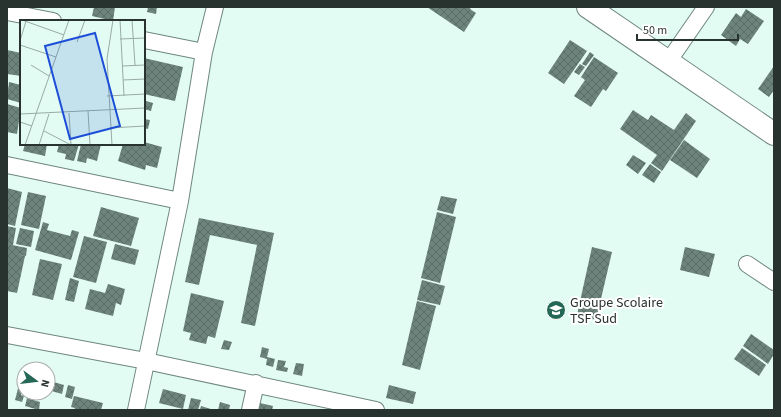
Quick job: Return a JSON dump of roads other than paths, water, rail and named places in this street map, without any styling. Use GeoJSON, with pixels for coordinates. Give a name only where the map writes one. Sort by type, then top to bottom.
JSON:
{"type":"FeatureCollection","features":[{"type":"Feature","properties":{"kind":"main road"},"geometry":{"type":"LineString","coordinates":[[588,7],[774,134]]}},
{"type":"Feature","properties":{"kind":"street"},"geometry":{"type":"LineString","coordinates":[[136,410],[180,201],[204,52],[215,7]]}},
{"type":"Feature","properties":{"kind":"street"},"geometry":{"type":"LineString","coordinates":[[668,62],[706,7]]}},
{"type":"Feature","properties":{"kind":"street"},"geometry":{"type":"LineString","coordinates":[[7,12],[48,20]]}},
{"type":"Feature","properties":{"kind":"street"},"geometry":{"type":"LineString","coordinates":[[145,40],[204,52]]}},
{"type":"Feature","properties":{"kind":"street"},"geometry":{"type":"LineString","coordinates":[[7,165],[180,201]]}},
{"type":"Feature","properties":{"kind":"street"},"geometry":{"type":"LineString","coordinates":[[747,264],[774,282]]}},
{"type":"Feature","properties":{"kind":"street"},"geometry":{"type":"LineString","coordinates":[[7,335],[146,361],[376,410]]}},
{"type":"Feature","properties":{"kind":"street"},"geometry":{"type":"LineString","coordinates":[[250,410],[256,384]]}},
{"type":"Feature","properties":{"kind":"place","name":"Groupe Scolaire TSF Sud"},"geometry":{"type":"Point","coordinates":[556,310]}}]}
